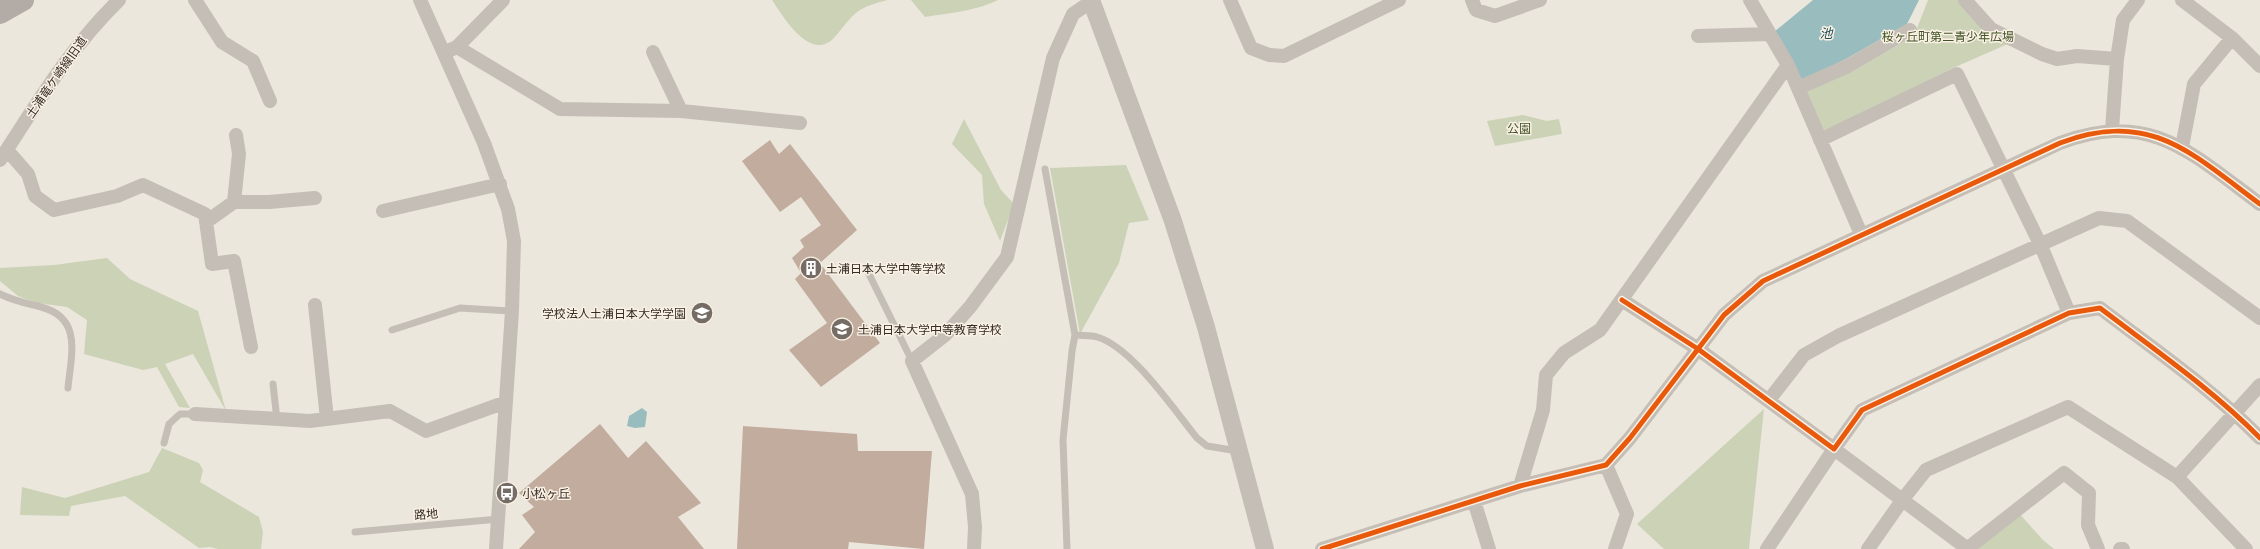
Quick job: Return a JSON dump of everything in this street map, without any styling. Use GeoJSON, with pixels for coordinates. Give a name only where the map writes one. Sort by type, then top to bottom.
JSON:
{"type":"FeatureCollection","features":[{"type":"Feature","properties":{"kind":"main road"},"geometry":{"type":"LineString","coordinates":[[0,13],[23,0]]}},
{"type":"Feature","properties":{"kind":"street","name":"土浦竜ケ崎線旧道"},"geometry":{"type":"LineString","coordinates":[[3,155],[62,64],[91,27],[119,0]]}},
{"type":"Feature","properties":{"kind":"street"},"geometry":{"type":"LineString","coordinates":[[195,0],[222,42],[252,61],[270,101]]}},
{"type":"Feature","properties":{"kind":"street"},"geometry":{"type":"LineString","coordinates":[[420,0],[484,143],[500,184],[508,209],[514,242],[515,262],[496,549]]}},
{"type":"Feature","properties":{"kind":"street"},"geometry":{"type":"LineString","coordinates":[[443,54],[457,46],[503,0]]}},
{"type":"Feature","properties":{"kind":"street"},"geometry":{"type":"LineString","coordinates":[[1230,0],[1251,48],[1269,56],[1284,56],[1399,0]]}},
{"type":"Feature","properties":{"kind":"street"},"geometry":{"type":"LineString","coordinates":[[1472,0],[1476,10],[1495,16],[1540,0]]}},
{"type":"Feature","properties":{"kind":"street"},"geometry":{"type":"LineString","coordinates":[[1750,0],[1788,65],[1861,234]]}},
{"type":"Feature","properties":{"kind":"street"},"geometry":{"type":"LineString","coordinates":[[1966,0],[1991,29],[2042,54],[2057,59],[2078,56],[2116,58]]}},
{"type":"Feature","properties":{"kind":"street"},"geometry":{"type":"LineString","coordinates":[[2112,130],[2116,58],[2123,20],[2138,0]]}},
{"type":"Feature","properties":{"kind":"street"},"geometry":{"type":"LineString","coordinates":[[2182,0],[2232,38],[2260,66]]}},
{"type":"Feature","properties":{"kind":"street"},"geometry":{"type":"LineString","coordinates":[[974,549],[975,527],[972,494],[912,361],[945,335],[970,307],[1007,257],[1053,58],[1073,14],[1091,1],[1173,221],[1206,327],[1264,549]]}},
{"type":"Feature","properties":{"kind":"street"},"geometry":{"type":"LineString","coordinates":[[1798,88],[1848,66],[1910,30]]}},
{"type":"Feature","properties":{"kind":"street"},"geometry":{"type":"LineString","coordinates":[[1698,36],[1770,34]]}},
{"type":"Feature","properties":{"kind":"street"},"geometry":{"type":"LineString","coordinates":[[2182,147],[2194,84],[2232,38]]}},
{"type":"Feature","properties":{"kind":"street"},"geometry":{"type":"LineString","coordinates":[[457,46],[560,109],[681,111],[800,123]]}},
{"type":"Feature","properties":{"kind":"street"},"geometry":{"type":"LineString","coordinates":[[653,52],[681,111]]}},
{"type":"Feature","properties":{"kind":"street"},"geometry":{"type":"LineString","coordinates":[[1520,486],[1543,410],[1546,375],[1564,354],[1600,330],[1788,65]]}},
{"type":"Feature","properties":{"kind":"street"},"geometry":{"type":"LineString","coordinates":[[1820,140],[1957,74],[2041,246],[2069,313]]}},
{"type":"Feature","properties":{"kind":"street"},"geometry":{"type":"LineString","coordinates":[[1322,549],[1520,486],[1606,465],[1630,438],[1724,315],[1763,281],[1861,234],[2084,134],[2112,130],[2138,131],[2160,136],[2182,147],[2260,204]]}},
{"type":"Feature","properties":{"kind":"street"},"geometry":{"type":"LineString","coordinates":[[234,202],[239,154],[236,135]]}},
{"type":"Feature","properties":{"kind":"street"},"geometry":{"type":"LineString","coordinates":[[3,155],[28,174],[35,196],[54,210],[117,196],[144,185],[205,214],[212,264],[234,261],[251,347]]}},
{"type":"Feature","properties":{"kind":"street"},"geometry":{"type":"LineString","coordinates":[[383,211],[500,184]]}},
{"type":"Feature","properties":{"kind":"street"},"geometry":{"type":"LineString","coordinates":[[206,222],[234,202],[269,202],[315,198]]}},
{"type":"Feature","properties":{"kind":"street"},"geometry":{"type":"LineString","coordinates":[[1769,400],[1786,375],[1804,355],[1810,351],[1838,336],[2041,246],[2099,218],[2127,221],[2260,318]]}},
{"type":"Feature","properties":{"kind":"street"},"geometry":{"type":"LineString","coordinates":[[1622,300],[1698,349],[1968,548],[2064,473],[2089,493],[2088,525],[2098,549]]}},
{"type":"Feature","properties":{"kind":"street"},"geometry":{"type":"LineString","coordinates":[[314,305],[327,419]]}},
{"type":"Feature","properties":{"kind":"street"},"geometry":{"type":"LineString","coordinates":[[1767,549],[1862,410],[2069,313],[2100,308],[2193,377],[2235,413],[2260,438]]}},
{"type":"Feature","properties":{"kind":"street"},"geometry":{"type":"LineString","coordinates":[[2177,477],[2260,385]]}},
{"type":"Feature","properties":{"kind":"street"},"geometry":{"type":"LineString","coordinates":[[195,414],[310,421],[390,411],[426,431],[506,402]]}},
{"type":"Feature","properties":{"kind":"street"},"geometry":{"type":"LineString","coordinates":[[1868,549],[1903,499],[1926,470],[2068,407],[2177,477],[2246,549]]}},
{"type":"Feature","properties":{"kind":"street"},"geometry":{"type":"LineString","coordinates":[[1606,465],[1627,514],[1615,549]]}},
{"type":"Feature","properties":{"kind":"street"},"geometry":{"type":"LineString","coordinates":[[1474,501],[1489,549]]}},
{"type":"Feature","properties":{"kind":"lane"},"geometry":{"type":"LineString","coordinates":[[1045,169],[1075,335],[1063,440],[1067,549]]}},
{"type":"Feature","properties":{"kind":"lane"},"geometry":{"type":"LineString","coordinates":[[867,270],[912,361]]}},
{"type":"Feature","properties":{"kind":"lane"},"geometry":{"type":"LineString","coordinates":[[0,294],[16,302],[42,307],[57,313],[66,320],[72,336],[68,388]]}},
{"type":"Feature","properties":{"kind":"lane"},"geometry":{"type":"LineString","coordinates":[[392,330],[460,308],[512,311]]}},
{"type":"Feature","properties":{"kind":"lane"},"geometry":{"type":"LineString","coordinates":[[1075,335],[1097,337],[1119,349],[1133,361],[1197,438],[1207,446],[1239,451]]}},
{"type":"Feature","properties":{"kind":"lane"},"geometry":{"type":"LineString","coordinates":[[273,384],[277,420]]}},
{"type":"Feature","properties":{"kind":"lane"},"geometry":{"type":"LineString","coordinates":[[164,443],[169,424],[180,414],[195,414]]}},
{"type":"Feature","properties":{"kind":"lane","name":"路地"},"geometry":{"type":"LineString","coordinates":[[355,532],[499,519]]}},
{"type":"Feature","properties":{"kind":"green space"},"geometry":{"type":"Polygon","coordinates":[[[772,0],[887,0],[863,8],[850,19],[833,39],[824,44],[815,45],[806,41],[790,26],[772,0]]]}},
{"type":"Feature","properties":{"kind":"green space"},"geometry":{"type":"Polygon","coordinates":[[[911,0],[998,0],[981,7],[925,17],[911,0]]]}},
{"type":"Feature","properties":{"kind":"green space","name":"桜ヶ丘町第二青少年広場"},"geometry":{"type":"Polygon","coordinates":[[[1928,0],[1958,0],[1986,31],[2010,43],[1953,68],[1822,134],[1804,90],[1851,72],[1914,36],[1928,0]]]}},
{"type":"Feature","properties":{"kind":"green space","name":"公園"},"geometry":{"type":"Polygon","coordinates":[[[1523,115],[1547,121],[1559,119],[1562,134],[1495,146],[1487,121],[1523,115]]]}},
{"type":"Feature","properties":{"kind":"green space"},"geometry":{"type":"Polygon","coordinates":[[[964,119],[1001,190],[1014,204],[1000,241],[984,204],[982,175],[952,144],[964,119]]]}},
{"type":"Feature","properties":{"kind":"green space"},"geometry":{"type":"Polygon","coordinates":[[[1126,165],[1149,220],[1129,223],[1119,263],[1080,334],[1050,168],[1126,165]]]}},
{"type":"Feature","properties":{"kind":"green space"},"geometry":{"type":"Polygon","coordinates":[[[107,258],[130,279],[198,311],[226,411],[193,354],[165,364],[190,408],[179,407],[157,367],[143,370],[84,354],[87,320],[67,307],[37,303],[18,296],[0,281],[0,268],[54,265],[107,258]]]}},
{"type":"Feature","properties":{"kind":"green space"},"geometry":{"type":"Polygon","coordinates":[[[1764,409],[1749,549],[1664,549],[1637,524],[1764,409]]]}},
{"type":"Feature","properties":{"kind":"green space"},"geometry":{"type":"Polygon","coordinates":[[[162,448],[199,463],[203,470],[200,482],[259,517],[263,532],[261,549],[199,548],[125,496],[71,506],[69,516],[20,515],[22,487],[65,498],[149,472],[162,448]]]}},
{"type":"Feature","properties":{"kind":"green space"},"geometry":{"type":"Polygon","coordinates":[[[2018,512],[2043,540],[2054,549],[1974,549],[2018,512]]]}},
{"type":"Feature","properties":{"kind":"water","name":"池"},"geometry":{"type":"Polygon","coordinates":[[[1813,0],[1919,0],[1907,24],[1846,59],[1798,82],[1774,32],[1813,0]]]}},
{"type":"Feature","properties":{"kind":"water"},"geometry":{"type":"Polygon","coordinates":[[[642,408],[647,412],[645,427],[635,428],[627,426],[629,416],[642,408]]]}},
{"type":"Feature","properties":{"kind":"building","name":"土浦日本大学中等学校"},"geometry":{"type":"Polygon","coordinates":[[[770,140],[779,154],[790,144],[857,230],[820,263],[880,343],[821,387],[789,350],[827,323],[795,279],[801,273],[792,258],[804,247],[800,240],[821,225],[801,197],[780,212],[742,161],[770,140]]]}},
{"type":"Feature","properties":{"kind":"building"},"geometry":{"type":"Polygon","coordinates":[[[600,424],[628,458],[646,441],[701,503],[678,517],[704,549],[519,549],[535,532],[522,515],[534,507],[519,493],[600,424]]]}},
{"type":"Feature","properties":{"kind":"building"},"geometry":{"type":"Polygon","coordinates":[[[743,426],[857,434],[858,451],[932,451],[924,549],[849,542],[848,549],[737,549],[743,426]]]}},
{"type":"Feature","properties":{"kind":"cycle path"},"geometry":{"type":"LineString","coordinates":[[1322,549],[1520,486],[1606,465],[1630,438],[1724,315],[1763,281],[2060,143],[2092,134],[2120,131],[2145,134],[2168,142],[2190,153],[2260,204]]}},
{"type":"Feature","properties":{"kind":"cycle path"},"geometry":{"type":"LineString","coordinates":[[1622,300],[1698,349],[1834,449],[1862,410],[2069,313],[2100,308],[2203,386],[2260,438]]}},
{"type":"Feature","properties":{"kind":"place","name":"土浦日本大学中等学校"},"geometry":{"type":"Point","coordinates":[811,268]}},
{"type":"Feature","properties":{"kind":"place","name":"学校法人土浦日本大学学園"},"geometry":{"type":"Point","coordinates":[702,313]}},
{"type":"Feature","properties":{"kind":"place","name":"土浦日本大学中等教育学校"},"geometry":{"type":"Point","coordinates":[842,329]}},
{"type":"Feature","properties":{"kind":"place","name":"小松ヶ丘"},"geometry":{"type":"Point","coordinates":[507,493]}}]}
